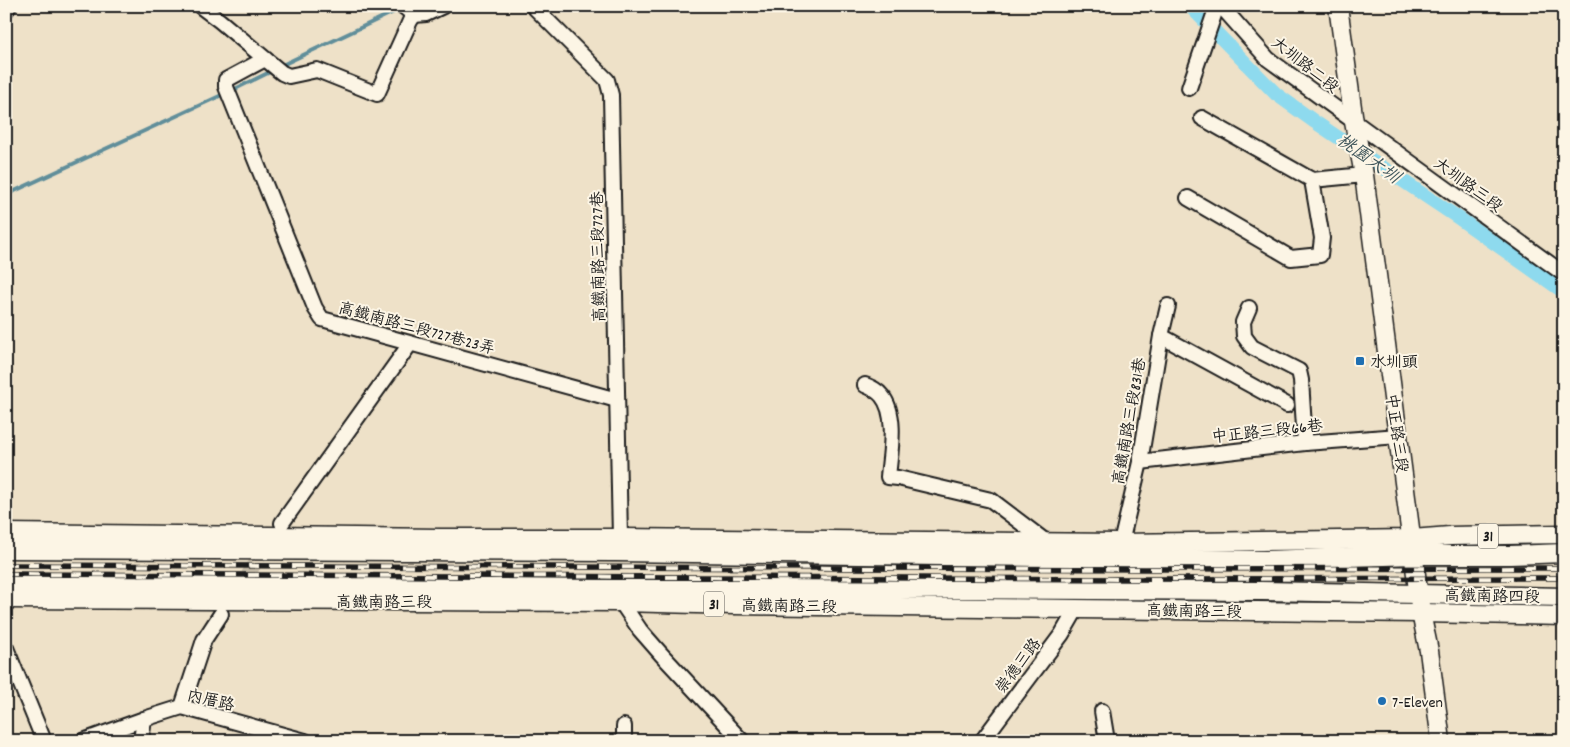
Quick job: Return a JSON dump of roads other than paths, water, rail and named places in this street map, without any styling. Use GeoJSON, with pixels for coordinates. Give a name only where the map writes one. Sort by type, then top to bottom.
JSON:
{"type":"FeatureCollection","features":[{"type":"Feature","properties":{"kind":"main road","name":"中正路三段"},"geometry":{"type":"LineString","coordinates":[[1338,6],[1354,122],[1365,184],[1421,612],[1429,651],[1441,741]]}},
{"type":"Feature","properties":{"kind":"main road","name":"31"},"geometry":{"type":"LineString","coordinates":[[6,533],[421,538],[1045,541],[1413,547],[1510,555],[1564,553]]}},
{"type":"Feature","properties":{"kind":"main road","name":"31"},"geometry":{"type":"LineString","coordinates":[[6,549],[615,552],[1266,560],[1413,547],[1450,536],[1564,534]]}},
{"type":"Feature","properties":{"kind":"main road","name":"高鐵南路三段"},"geometry":{"type":"LineString","coordinates":[[6,583],[1420,594]]}},
{"type":"Feature","properties":{"kind":"main road"},"geometry":{"type":"LineString","coordinates":[[734,605],[785,590]]}},
{"type":"Feature","properties":{"kind":"main road","name":"高鐵南路四段"},"geometry":{"type":"LineString","coordinates":[[1420,594],[1564,597]]}},
{"type":"Feature","properties":{"kind":"main road","name":"高鐵南路三段"},"geometry":{"type":"LineString","coordinates":[[6,599],[621,602],[734,605],[1421,612]]}},
{"type":"Feature","properties":{"kind":"main road","name":"高鐵南路四段"},"geometry":{"type":"LineString","coordinates":[[1421,612],[1564,616]]}},
{"type":"Feature","properties":{"kind":"street"},"geometry":{"type":"LineString","coordinates":[[6,10],[9,6]]}},
{"type":"Feature","properties":{"kind":"street"},"geometry":{"type":"LineString","coordinates":[[200,6],[220,20],[275,67],[289,76],[317,70],[377,94],[414,15]]}},
{"type":"Feature","properties":{"kind":"street"},"geometry":{"type":"LineString","coordinates":[[403,6],[414,15],[426,14],[443,6]]}},
{"type":"Feature","properties":{"kind":"street","name":"高鐵南路三段727巷"},"geometry":{"type":"LineString","coordinates":[[534,6],[607,80],[611,95],[620,538]]}},
{"type":"Feature","properties":{"kind":"street"},"geometry":{"type":"LineString","coordinates":[[1189,88],[1202,46],[1219,6]]}},
{"type":"Feature","properties":{"kind":"street","name":"大圳路二段"},"geometry":{"type":"LineString","coordinates":[[1219,6],[1268,59],[1354,122]]}},
{"type":"Feature","properties":{"kind":"street","name":"高鐵南路三段727巷23弄"},"geometry":{"type":"LineString","coordinates":[[275,67],[226,80],[229,93],[315,308],[322,319],[617,400]]}},
{"type":"Feature","properties":{"kind":"street"},"geometry":{"type":"LineString","coordinates":[[1202,118],[1312,180],[1365,184]]}},
{"type":"Feature","properties":{"kind":"street","name":"大圳路三段"},"geometry":{"type":"LineString","coordinates":[[1354,122],[1564,274]]}},
{"type":"Feature","properties":{"kind":"street"},"geometry":{"type":"LineString","coordinates":[[1188,198],[1291,258],[1320,255],[1322,238],[1312,180]]}},
{"type":"Feature","properties":{"kind":"street","name":"高鐵南路三段831巷"},"geometry":{"type":"LineString","coordinates":[[1121,543],[1140,462],[1161,336],[1168,306]]}},
{"type":"Feature","properties":{"kind":"street"},"geometry":{"type":"LineString","coordinates":[[1249,308],[1243,322],[1244,336],[1252,347],[1299,371],[1305,443]]}},
{"type":"Feature","properties":{"kind":"street"},"geometry":{"type":"LineString","coordinates":[[1161,336],[1287,405]]}},
{"type":"Feature","properties":{"kind":"street"},"geometry":{"type":"LineString","coordinates":[[282,523],[410,344]]}},
{"type":"Feature","properties":{"kind":"street"},"geometry":{"type":"LineString","coordinates":[[865,385],[876,390],[888,405],[892,423],[888,477],[991,500],[1045,541]]}},
{"type":"Feature","properties":{"kind":"street","name":"中正路三段66巷"},"geometry":{"type":"LineString","coordinates":[[1140,462],[1305,443],[1399,436]]}},
{"type":"Feature","properties":{"kind":"street"},"geometry":{"type":"LineString","coordinates":[[621,602],[640,630],[742,741]]}},
{"type":"Feature","properties":{"kind":"street","name":"崇德三路"},"geometry":{"type":"LineString","coordinates":[[982,741],[1062,634],[1076,608]]}},
{"type":"Feature","properties":{"kind":"street"},"geometry":{"type":"LineString","coordinates":[[182,707],[204,640],[221,614]]}},
{"type":"Feature","properties":{"kind":"street"},"geometry":{"type":"LineString","coordinates":[[6,648],[44,741]]}},
{"type":"Feature","properties":{"kind":"street","name":"內厝路"},"geometry":{"type":"LineString","coordinates":[[83,741],[182,707],[305,741]]}},
{"type":"Feature","properties":{"kind":"street"},"geometry":{"type":"LineString","coordinates":[[1102,711],[1107,741]]}},
{"type":"Feature","properties":{"kind":"street"},"geometry":{"type":"LineString","coordinates":[[141,741],[144,719]]}},
{"type":"Feature","properties":{"kind":"street"},"geometry":{"type":"LineString","coordinates":[[624,726],[624,741]]}},
{"type":"Feature","properties":{"kind":"waterway","name":"桃園大圳"},"geometry":{"type":"LineString","coordinates":[[1190,6],[1276,94],[1564,292]]}},
{"type":"Feature","properties":{"kind":"waterway"},"geometry":{"type":"LineString","coordinates":[[280,66],[402,8]]}},
{"type":"Feature","properties":{"kind":"waterway"},"geometry":{"type":"LineString","coordinates":[[231,91],[274,70]]}},
{"type":"Feature","properties":{"kind":"waterway"},"geometry":{"type":"LineString","coordinates":[[6,195],[224,94]]}},
{"type":"Feature","properties":{"kind":"tunnel"},"geometry":{"type":"LineString","coordinates":[[236,593],[268,544]]}},
{"type":"Feature","properties":{"kind":"railway"},"geometry":{"type":"LineString","coordinates":[[6,565],[1145,569],[1564,568]]}},
{"type":"Feature","properties":{"kind":"railway"},"geometry":{"type":"LineString","coordinates":[[6,574],[1145,579],[1564,578]]}},
{"type":"Feature","properties":{"kind":"place","name":"水圳頭"},"geometry":{"type":"Point","coordinates":[1360,361]}},
{"type":"Feature","properties":{"kind":"place","name":"7-Eleven"},"geometry":{"type":"Point","coordinates":[1382,701]}}]}
